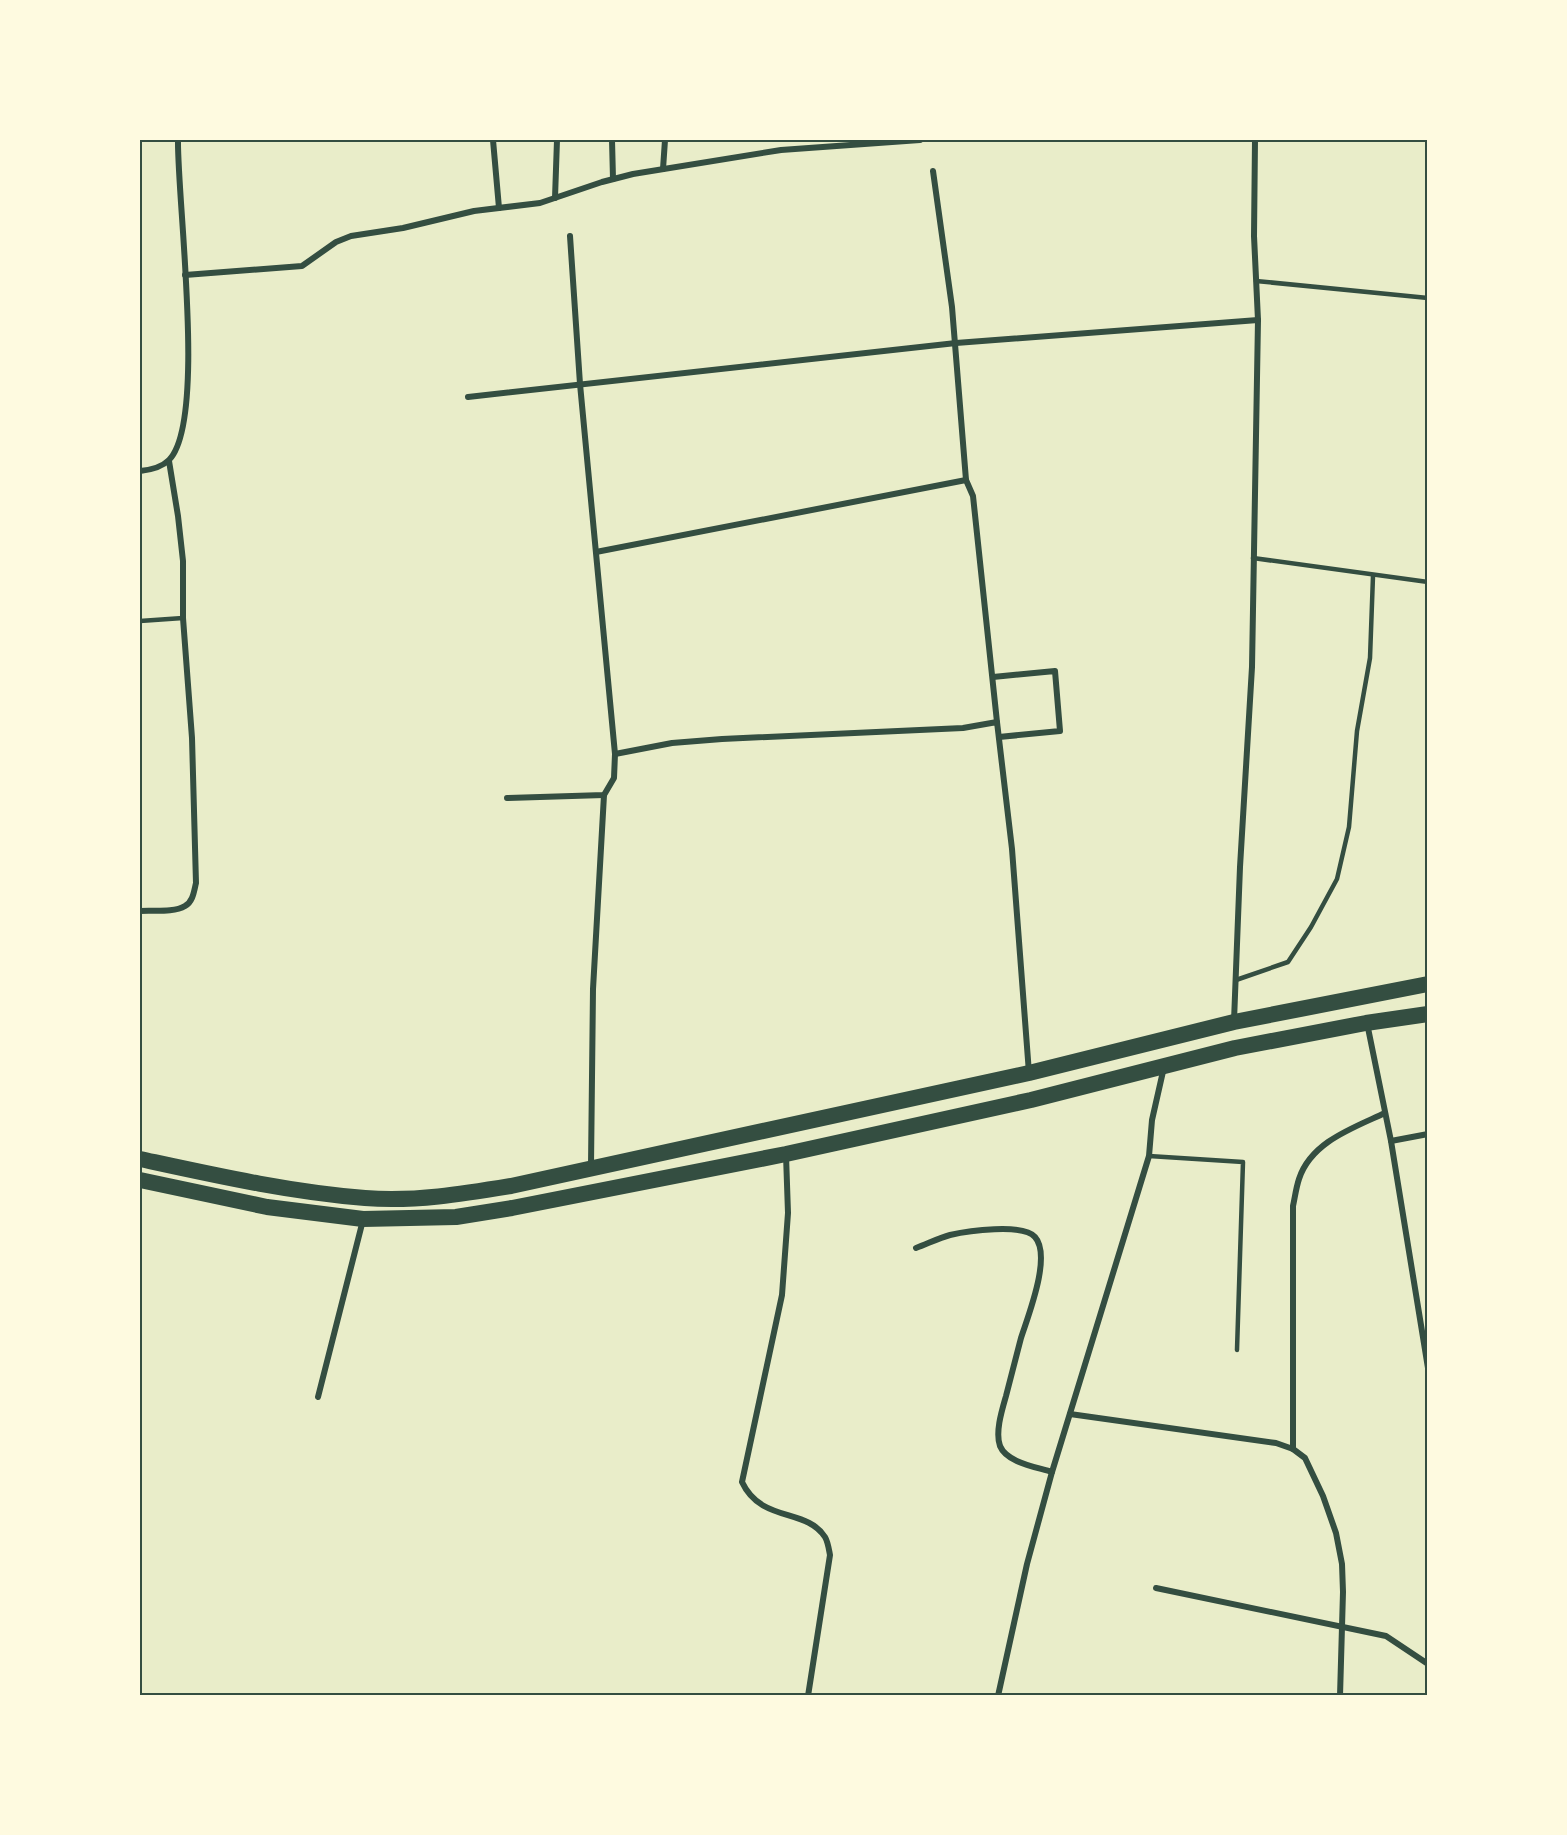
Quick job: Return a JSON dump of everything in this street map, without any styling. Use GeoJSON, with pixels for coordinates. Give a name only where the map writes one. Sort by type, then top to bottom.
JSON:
{"type":"FeatureCollection","features":[{"type":"Feature","properties":{"kind":"highway"},"geometry":{"type":"LineString","coordinates":[[140,1159],[270,1187],[367,1198],[458,1195],[591,1169],[1029,1073],[1234,1022],[1428,984]]}},
{"type":"Feature","properties":{"kind":"highway"},"geometry":{"type":"LineString","coordinates":[[140,1180],[267,1208],[363,1219],[456,1217],[786,1154],[1031,1100],[1235,1048],[1366,1023],[1427,1017]]}},
{"type":"Feature","properties":{"kind":"street"},"geometry":{"type":"LineString","coordinates":[[140,471],[154,469],[169,461],[179,444],[185,402],[188,329],[177,167],[178,140]]}},
{"type":"Feature","properties":{"kind":"street"},"geometry":{"type":"LineString","coordinates":[[493,140],[499,208]]}},
{"type":"Feature","properties":{"kind":"street"},"geometry":{"type":"LineString","coordinates":[[555,198],[557,140]]}},
{"type":"Feature","properties":{"kind":"street"},"geometry":{"type":"LineString","coordinates":[[612,140],[613,179]]}},
{"type":"Feature","properties":{"kind":"street"},"geometry":{"type":"LineString","coordinates":[[663,169],[665,140]]}},
{"type":"Feature","properties":{"kind":"street"},"geometry":{"type":"LineString","coordinates":[[185,275],[302,266],[336,242],[351,236],[403,228],[474,211],[540,202],[613,179],[663,169],[781,150],[920,140]]}},
{"type":"Feature","properties":{"kind":"street"},"geometry":{"type":"LineString","coordinates":[[1234,1022],[1243,799],[1252,666],[1258,320],[1254,236],[1255,140]]}},
{"type":"Feature","properties":{"kind":"street"},"geometry":{"type":"LineString","coordinates":[[933,171],[956,343],[966,480],[973,496],[1012,849],[1029,1073]]}},
{"type":"Feature","properties":{"kind":"street"},"geometry":{"type":"LineString","coordinates":[[570,236],[580,384],[615,754],[614,778],[604,795],[593,989],[591,1169]]}},
{"type":"Feature","properties":{"kind":"street"},"geometry":{"type":"LineString","coordinates":[[468,397],[956,343],[1258,320]]}},
{"type":"Feature","properties":{"kind":"street"},"geometry":{"type":"LineString","coordinates":[[140,910],[185,906],[191,899],[196,884],[192,738],[183,618],[183,561],[169,461]]}},
{"type":"Feature","properties":{"kind":"street"},"geometry":{"type":"LineString","coordinates":[[596,552],[966,480]]}},
{"type":"Feature","properties":{"kind":"street"},"geometry":{"type":"LineString","coordinates":[[993,677],[1055,671],[1060,731],[999,737]]}},
{"type":"Feature","properties":{"kind":"street"},"geometry":{"type":"LineString","coordinates":[[615,754],[672,743],[963,728],[997,722]]}},
{"type":"Feature","properties":{"kind":"street"},"geometry":{"type":"LineString","coordinates":[[507,798],[604,795]]}},
{"type":"Feature","properties":{"kind":"street"},"geometry":{"type":"LineString","coordinates":[[1366,1023],[1391,1141],[1428,1368]]}},
{"type":"Feature","properties":{"kind":"street"},"geometry":{"type":"LineString","coordinates":[[998,1695],[1027,1564],[1052,1472],[1149,1156],[1152,1120],[1164,1067]]}},
{"type":"Feature","properties":{"kind":"street"},"geometry":{"type":"LineString","coordinates":[[1293,1449],[1293,1206],[1300,1177],[1312,1156],[1332,1139],[1385,1113]]}},
{"type":"Feature","properties":{"kind":"street"},"geometry":{"type":"LineString","coordinates":[[1391,1141],[1428,1134]]}},
{"type":"Feature","properties":{"kind":"street"},"geometry":{"type":"LineString","coordinates":[[786,1154],[788,1213],[782,1295],[742,1482],[747,1493],[758,1504],[818,1528],[826,1539],[830,1555],[808,1695]]}},
{"type":"Feature","properties":{"kind":"street"},"geometry":{"type":"LineString","coordinates":[[318,1397],[363,1219]]}},
{"type":"Feature","properties":{"kind":"street"},"geometry":{"type":"LineString","coordinates":[[916,1248],[950,1235],[1001,1229],[1029,1232],[1036,1238],[1040,1247],[1037,1292],[1003,1407],[1000,1446],[1009,1457],[1052,1472]]}},
{"type":"Feature","properties":{"kind":"street"},"geometry":{"type":"LineString","coordinates":[[1070,1414],[1276,1443],[1293,1449],[1305,1458],[1313,1472],[1336,1533],[1342,1564],[1340,1695]]}},
{"type":"Feature","properties":{"kind":"street"},"geometry":{"type":"LineString","coordinates":[[1156,1588],[1386,1636],[1428,1664]]}},
{"type":"Feature","properties":{"kind":"lane"},"geometry":{"type":"LineString","coordinates":[[1256,281],[1428,298]]}},
{"type":"Feature","properties":{"kind":"lane"},"geometry":{"type":"LineString","coordinates":[[1253,558],[1428,582]]}},
{"type":"Feature","properties":{"kind":"lane"},"geometry":{"type":"LineString","coordinates":[[1236,980],[1288,962],[1311,927],[1337,879],[1349,827],[1357,731],[1370,658],[1373,576]]}},
{"type":"Feature","properties":{"kind":"lane"},"geometry":{"type":"LineString","coordinates":[[140,621],[183,618]]}},
{"type":"Feature","properties":{"kind":"lane"},"geometry":{"type":"LineString","coordinates":[[1149,1156],[1243,1162],[1237,1350]]}}]}
